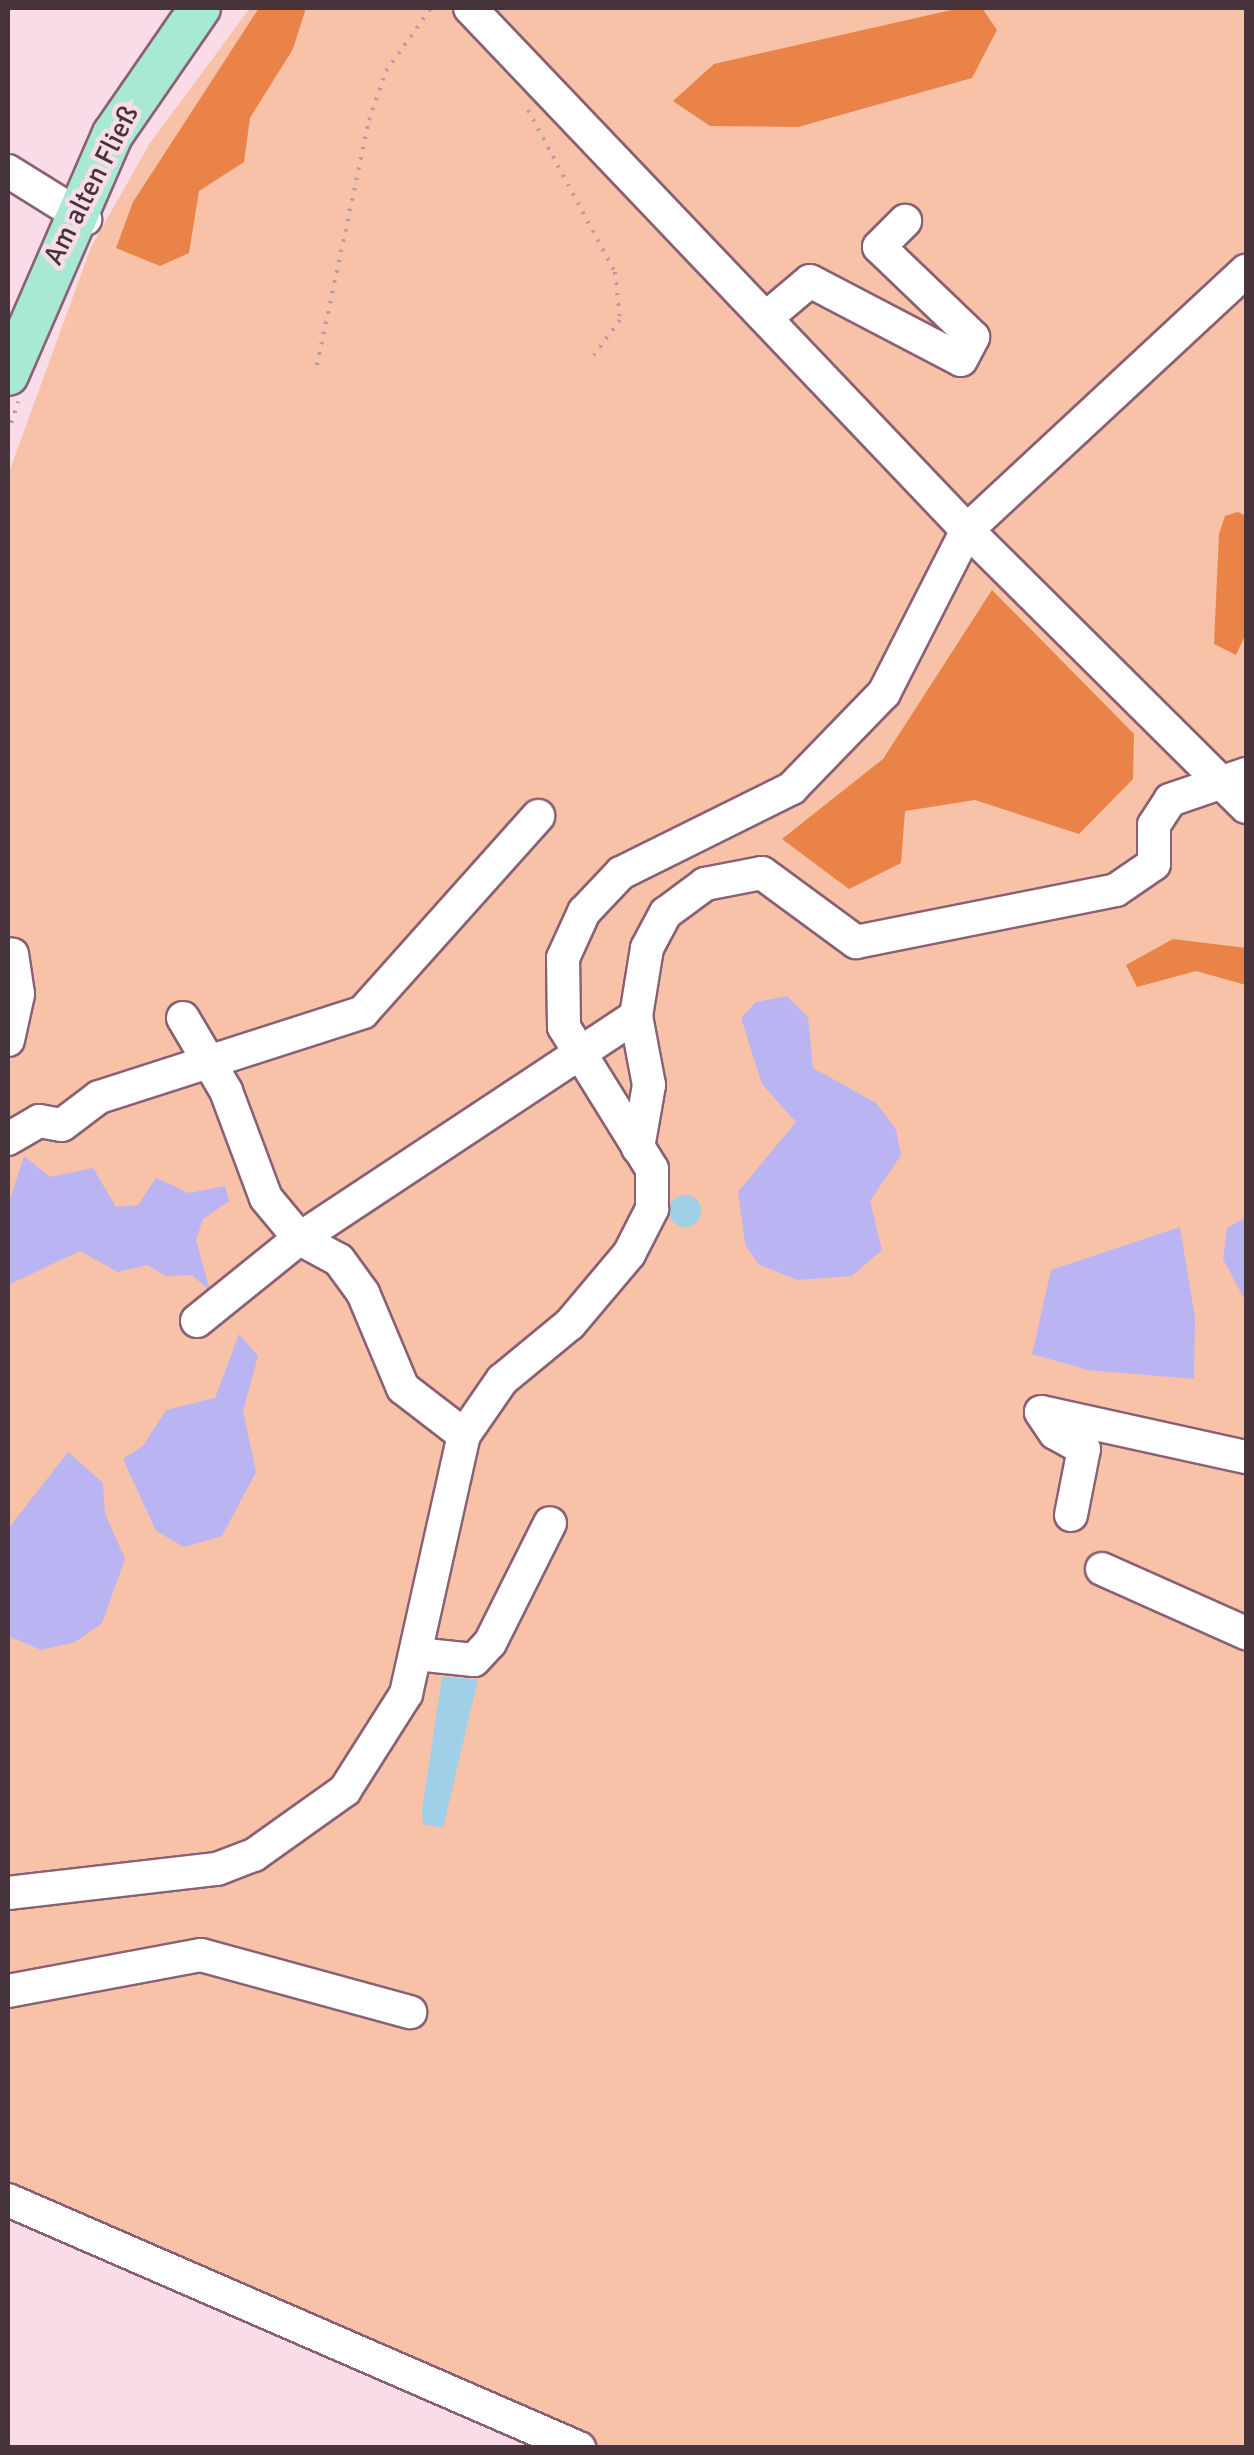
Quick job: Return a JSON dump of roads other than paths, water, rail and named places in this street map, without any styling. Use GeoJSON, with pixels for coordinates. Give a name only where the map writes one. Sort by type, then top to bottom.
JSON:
{"type":"FeatureCollection","features":[{"type":"Feature","properties":{"kind":"main road","name":"Am alten Fließ"},"geometry":{"type":"LineString","coordinates":[[8,376],[79,216],[160,59],[200,8]]}},
{"type":"Feature","properties":{"kind":"street"},"geometry":{"type":"LineString","coordinates":[[470,8],[967,530],[1235,778],[1246,807]]}},
{"type":"Feature","properties":{"kind":"street"},"geometry":{"type":"LineString","coordinates":[[8,171],[79,216]]}},
{"type":"Feature","properties":{"kind":"street"},"geometry":{"type":"LineString","coordinates":[[766,318],[810,281],[961,360],[973,337],[879,247],[905,221]]}},
{"type":"Feature","properties":{"kind":"street"},"geometry":{"type":"LineString","coordinates":[[8,1892],[132,1883],[254,1855],[345,1790],[382,1741],[416,1654],[464,1435],[502,1380],[570,1324],[629,1254],[652,1209],[652,1170],[564,1027],[563,958],[584,912],[621,873],[792,788],[884,693],[967,530],[1246,271]]}},
{"type":"Feature","properties":{"kind":"street"},"geometry":{"type":"LineString","coordinates":[[638,1148],[649,1085],[636,1016],[647,948],[666,913],[705,884],[762,874],[856,942],[1116,890],[1154,864],[1154,825],[1170,800],[1235,778]]}},
{"type":"Feature","properties":{"kind":"street"},"geometry":{"type":"LineString","coordinates":[[8,1139],[39,1121],[62,1125],[99,1098],[213,1066],[363,1012],[538,816]]}},
{"type":"Feature","properties":{"kind":"street"},"geometry":{"type":"LineString","coordinates":[[8,1040],[18,994],[12,954]]}},
{"type":"Feature","properties":{"kind":"street"},"geometry":{"type":"LineString","coordinates":[[197,1321],[300,1239],[582,1059],[636,1016]]}},
{"type":"Feature","properties":{"kind":"street"},"geometry":{"type":"LineString","coordinates":[[183,1018],[213,1066],[266,1198],[300,1239],[339,1260],[363,1293],[402,1388],[464,1435]]}},
{"type":"Feature","properties":{"kind":"street"},"geometry":{"type":"LineString","coordinates":[[1071,1515],[1084,1448],[1043,1424],[1041,1412],[1246,1457]]}},
{"type":"Feature","properties":{"kind":"street"},"geometry":{"type":"LineString","coordinates":[[416,1654],[474,1660],[490,1643],[550,1523]]}},
{"type":"Feature","properties":{"kind":"street"},"geometry":{"type":"LineString","coordinates":[[1102,1569],[1246,1633]]}},
{"type":"Feature","properties":{"kind":"street"},"geometry":{"type":"LineString","coordinates":[[8,1991],[201,1956],[410,2012]]}},
{"type":"Feature","properties":{"kind":"street"},"geometry":{"type":"LineString","coordinates":[[8,2200],[579,2448]]}}]}
